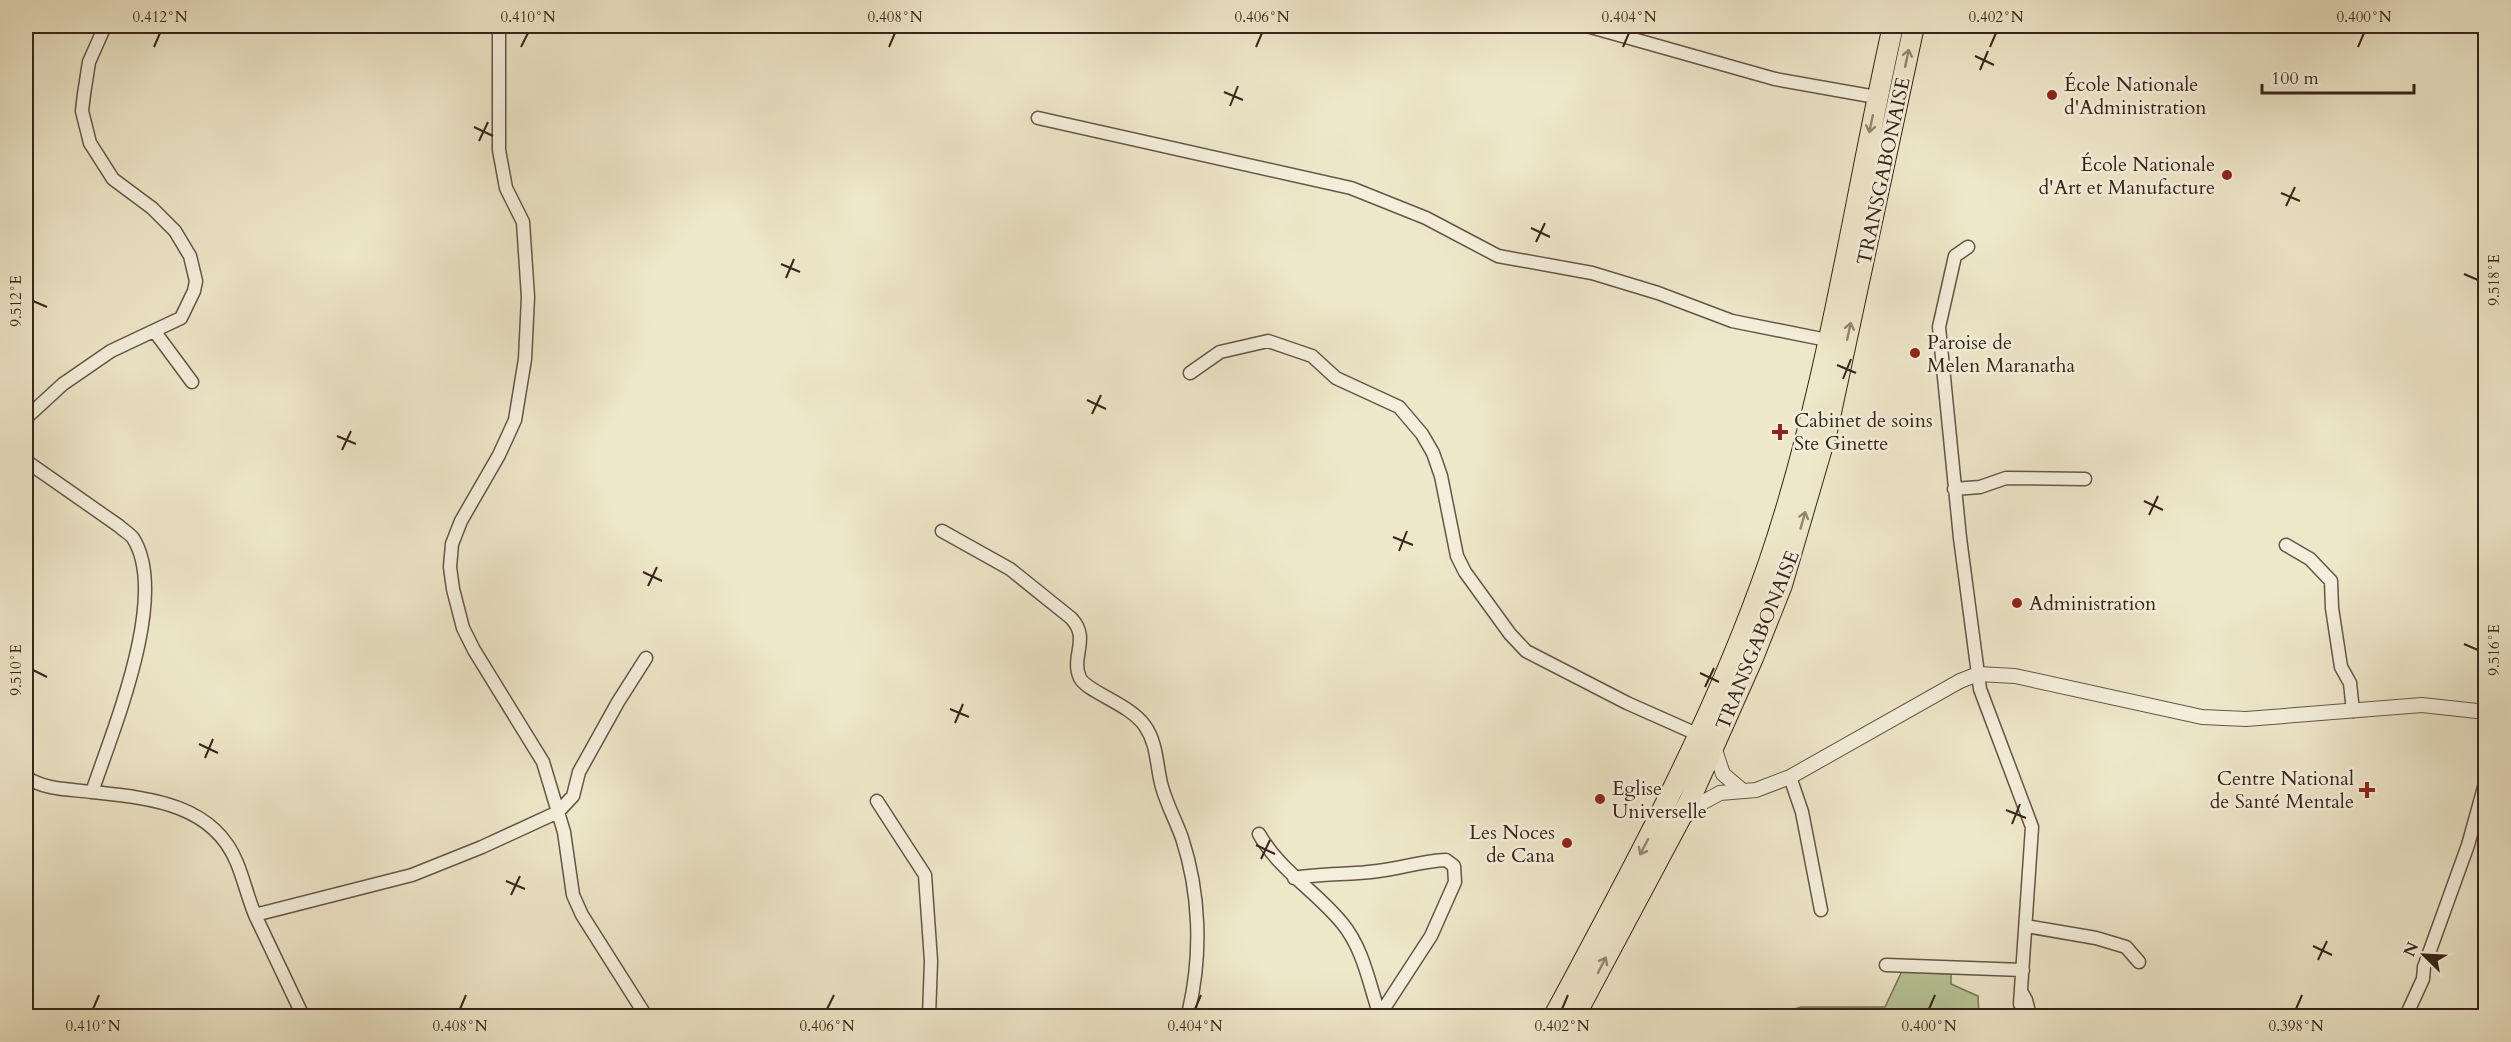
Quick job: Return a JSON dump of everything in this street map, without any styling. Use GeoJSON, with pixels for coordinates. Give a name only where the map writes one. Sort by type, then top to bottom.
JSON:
{"type":"FeatureCollection","features":[{"type":"Feature","properties":{"kind":"highway","name":"TRANSGABONAISE"},"geometry":{"type":"LineString","coordinates":[[1554,1017],[1672,793],[1742,633],[1775,544],[1799,463],[1893,26]]}},
{"type":"Feature","properties":{"kind":"highway","name":"TRANSGABONAISE"},"geometry":{"type":"LineString","coordinates":[[1575,1017],[1675,827],[1714,747],[1776,603],[1818,468],[1914,26]]}},
{"type":"Feature","properties":{"kind":"street"},"geometry":{"type":"LineString","coordinates":[[26,418],[63,384],[111,351],[181,318],[190,302],[196,281],[190,256],[175,231],[152,208],[113,179],[90,143],[82,111],[84,94],[89,62],[105,26]]}},
{"type":"Feature","properties":{"kind":"street"},"geometry":{"type":"LineString","coordinates":[[499,26],[499,150],[506,188],[523,222],[528,297],[525,359],[515,420],[499,455],[461,521],[452,544],[450,567],[453,589],[463,628],[474,650],[543,762],[558,812],[573,895],[582,915],[646,1017]]}},
{"type":"Feature","properties":{"kind":"street"},"geometry":{"type":"LineString","coordinates":[[1587,26],[1775,79],[1876,98]]}},
{"type":"Feature","properties":{"kind":"street"},"geometry":{"type":"LineString","coordinates":[[1038,118],[1351,189],[1418,214],[1498,256],[1592,273],[1658,293],[1732,321],[1827,340]]}},
{"type":"Feature","properties":{"kind":"street"},"geometry":{"type":"LineString","coordinates":[[1968,247],[1955,256],[1938,327],[1954,489],[1980,689],[2032,827],[2021,998],[2026,1000],[2030,1017]]}},
{"type":"Feature","properties":{"kind":"street"},"geometry":{"type":"LineString","coordinates":[[155,332],[192,382]]}},
{"type":"Feature","properties":{"kind":"street"},"geometry":{"type":"LineString","coordinates":[[1190,373],[1220,352],[1268,341],[1312,356],[1336,378],[1399,407],[1422,434],[1433,453],[1441,476],[1457,556],[1465,572],[1510,634],[1526,651],[1627,703],[1699,735]]}},
{"type":"Feature","properties":{"kind":"street"},"geometry":{"type":"LineString","coordinates":[[26,461],[133,538],[141,560],[146,597],[143,626],[117,719],[92,792]]}},
{"type":"Feature","properties":{"kind":"street"},"geometry":{"type":"LineString","coordinates":[[1954,489],[1980,487],[2006,477],[2085,479]]}},
{"type":"Feature","properties":{"kind":"street"},"geometry":{"type":"LineString","coordinates":[[942,531],[1010,569],[1071,618],[1078,626],[1081,635],[1078,665],[1080,677],[1085,684],[1127,707],[1144,724],[1154,742],[1162,786],[1182,839],[1192,883],[1198,961],[1189,1010],[1190,1017]]}},
{"type":"Feature","properties":{"kind":"street"},"geometry":{"type":"LineString","coordinates":[[2286,545],[2310,559],[2331,581],[2332,608],[2341,668],[2350,683],[2353,711]]}},
{"type":"Feature","properties":{"kind":"street"},"geometry":{"type":"LineString","coordinates":[[255,915],[412,875],[482,847],[558,812],[573,796],[579,772],[618,702],[646,658]]}},
{"type":"Feature","properties":{"kind":"street"},"geometry":{"type":"LineString","coordinates":[[1675,827],[1708,798],[1727,792],[1756,790],[1790,777],[1960,681],[1978,674],[2031,678],[2202,717],[2246,719],[2422,705],[2486,712]]}},
{"type":"Feature","properties":{"kind":"street"},"geometry":{"type":"LineString","coordinates":[[1714,747],[1723,774],[1743,791]]}},
{"type":"Feature","properties":{"kind":"street"},"geometry":{"type":"LineString","coordinates":[[26,777],[42,785],[62,790],[152,800],[193,812],[207,822],[226,842],[237,862],[255,915],[303,1017]]}},
{"type":"Feature","properties":{"kind":"street"},"geometry":{"type":"LineString","coordinates":[[1790,777],[1802,812],[1821,910]]}},
{"type":"Feature","properties":{"kind":"street"},"geometry":{"type":"LineString","coordinates":[[2406,1017],[2423,979],[2424,967],[2468,845],[2486,780]]}},
{"type":"Feature","properties":{"kind":"street"},"geometry":{"type":"LineString","coordinates":[[877,801],[925,875],[931,961],[929,1017]]}},
{"type":"Feature","properties":{"kind":"street"},"geometry":{"type":"LineString","coordinates":[[1259,834],[1267,848],[1294,878],[1342,923],[1358,947],[1379,1015]]}},
{"type":"Feature","properties":{"kind":"street"},"geometry":{"type":"LineString","coordinates":[[1294,878],[1322,873],[1376,872],[1446,860],[1454,866],[1455,882],[1431,936],[1379,1015]]}},
{"type":"Feature","properties":{"kind":"street"},"geometry":{"type":"LineString","coordinates":[[2026,926],[2096,938],[2126,947],[2139,962]]}},
{"type":"Feature","properties":{"kind":"street"},"geometry":{"type":"LineString","coordinates":[[1886,966],[2023,970]]}},
{"type":"Feature","properties":{"kind":"green space"},"geometry":{"type":"Polygon","coordinates":[[[1902,971],[1951,974],[1951,984],[1978,996],[1979,1016],[1771,1016],[1801,1007],[1885,1007],[1902,971]]]}},
{"type":"Feature","properties":{"kind":"place","name":"École Nationale d'Administration"},"geometry":{"type":"Point","coordinates":[2052,95]}},
{"type":"Feature","properties":{"kind":"place","name":"École Nationale d'Art et Manufacture"},"geometry":{"type":"Point","coordinates":[2227,175]}},
{"type":"Feature","properties":{"kind":"place","name":"Paroise de Melen Maranatha"},"geometry":{"type":"Point","coordinates":[1915,353]}},
{"type":"Feature","properties":{"kind":"place","name":"Cabinet de soins Ste Ginette"},"geometry":{"type":"Point","coordinates":[1780,432]}},
{"type":"Feature","properties":{"kind":"place","name":"Administration"},"geometry":{"type":"Point","coordinates":[2017,603]}},
{"type":"Feature","properties":{"kind":"place","name":"Centre National de Santé Mentale"},"geometry":{"type":"Point","coordinates":[2367,790]}},
{"type":"Feature","properties":{"kind":"place","name":"Eglise Universelle"},"geometry":{"type":"Point","coordinates":[1600,799]}},
{"type":"Feature","properties":{"kind":"place","name":"Les Noces de Cana"},"geometry":{"type":"Point","coordinates":[1567,843]}}]}
